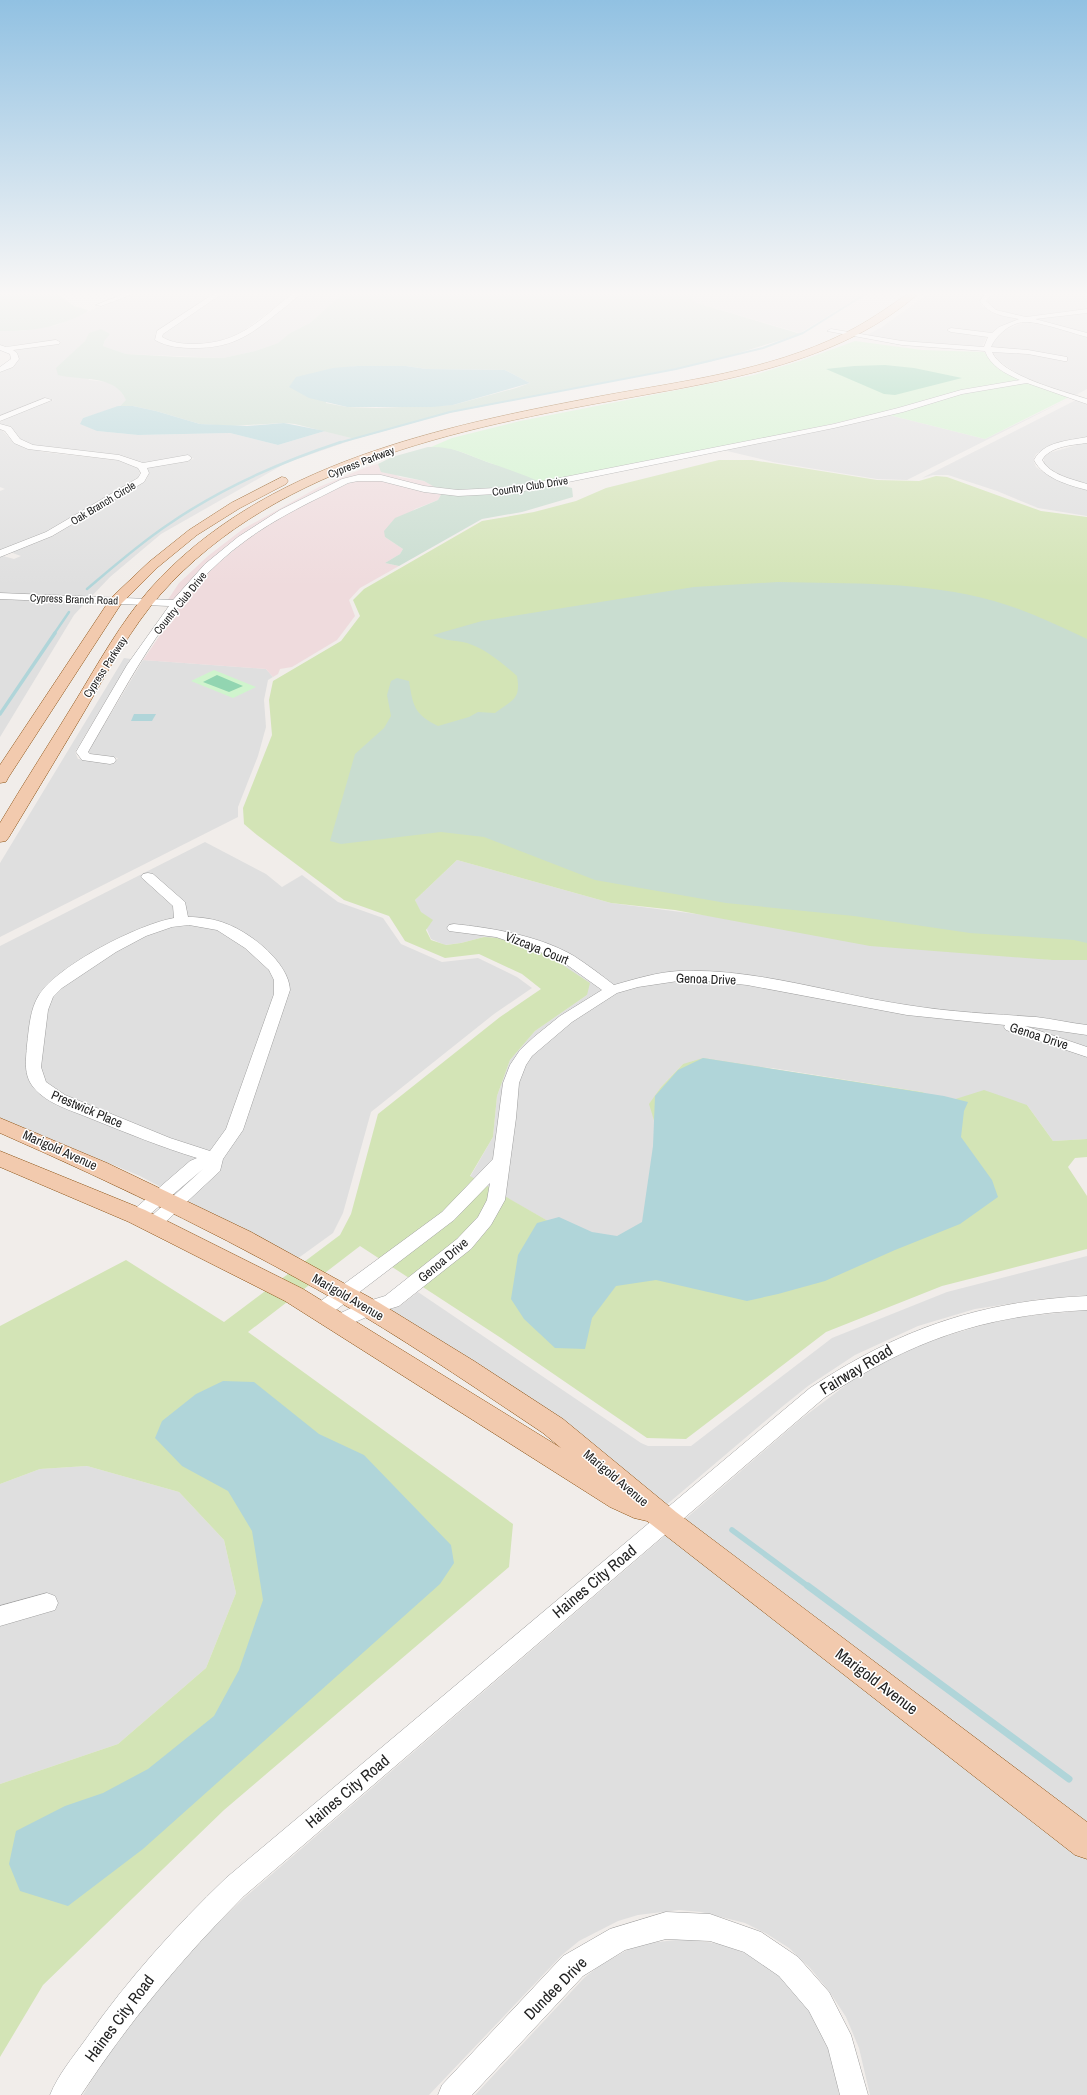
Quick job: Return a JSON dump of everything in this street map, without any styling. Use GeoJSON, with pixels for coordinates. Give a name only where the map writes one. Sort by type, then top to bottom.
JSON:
{"type":"FeatureCollection","features":[{"type":"Feature","properties":{"kind":"main road","name":"Cypress Parkway"},"geometry":{"type":"LineString","coordinates":[[0,778],[116,601],[149,567],[179,542],[210,520],[254,494],[305,470],[359,450],[459,420],[612,391]]}},
{"type":"Feature","properties":{"kind":"main road","name":"Cypress Parkway"},"geometry":{"type":"LineString","coordinates":[[0,836],[112,654],[148,602],[181,565],[225,530],[266,504],[345,467],[444,434],[500,420],[649,391]]}},
{"type":"Feature","properties":{"kind":"main road","name":"Marigold Avenue"},"geometry":{"type":"LineString","coordinates":[[0,1125],[168,1200],[242,1238],[369,1308],[465,1368],[553,1426],[666,1520],[1087,1842]]}},
{"type":"Feature","properties":{"kind":"main road","name":"Marigold Avenue"},"geometry":{"type":"LineString","coordinates":[[0,1158],[145,1220],[294,1295],[330,1316],[620,1499],[666,1520]]}},
{"type":"Feature","properties":{"kind":"street","name":"Country Club Drive"},"geometry":{"type":"LineString","coordinates":[[110,760],[86,757],[82,752],[133,665],[176,604],[209,566],[241,539],[283,512],[329,488],[358,478],[391,480],[424,489],[458,493],[514,490],[834,426],[900,410],[969,391]]}},
{"type":"Feature","properties":{"kind":"street"},"geometry":{"type":"LineString","coordinates":[[1055,391],[1087,402]]}},
{"type":"Feature","properties":{"kind":"street"},"geometry":{"type":"LineString","coordinates":[[0,419],[48,400]]}},
{"type":"Feature","properties":{"kind":"street","name":"Oak Branch Circle"},"geometry":{"type":"LineString","coordinates":[[0,426],[8,429],[17,441],[31,447],[119,458],[142,466],[145,473],[137,482],[49,534],[1,553]]}},
{"type":"Feature","properties":{"kind":"street"},"geometry":{"type":"LineString","coordinates":[[1087,440],[1052,449],[1040,455],[1038,460],[1040,467],[1047,471],[1087,487]]}},
{"type":"Feature","properties":{"kind":"street"},"geometry":{"type":"LineString","coordinates":[[142,466],[188,458]]}},
{"type":"Feature","properties":{"kind":"street"},"geometry":{"type":"LineString","coordinates":[[1,553],[14,556]]}},
{"type":"Feature","properties":{"kind":"street","name":"Cypress Branch Road"},"geometry":{"type":"LineString","coordinates":[[0,596],[176,604]]}},
{"type":"Feature","properties":{"kind":"street"},"geometry":{"type":"LineString","coordinates":[[148,876],[180,905],[181,922]]}},
{"type":"Feature","properties":{"kind":"street","name":"Prestwick Place"},"geometry":{"type":"LineString","coordinates":[[145,1220],[168,1200],[210,1171],[214,1158],[234,1130],[264,1048],[282,994],[283,986],[280,974],[275,967],[229,931],[206,922],[181,922],[158,925],[141,932],[106,952],[54,986],[41,1005],[33,1067],[35,1077],[40,1086],[59,1099],[164,1142],[214,1158]]}},
{"type":"Feature","properties":{"kind":"street","name":"Vizcaya Court"},"geometry":{"type":"LineString","coordinates":[[454,928],[498,933],[545,949],[568,959],[612,990]]}},
{"type":"Feature","properties":{"kind":"street","name":"Genoa Drive"},"geometry":{"type":"LineString","coordinates":[[330,1316],[369,1308],[392,1301],[464,1244],[485,1222],[496,1200],[511,1083],[518,1065],[526,1053],[566,1019],[612,990],[636,983],[678,976],[709,976],[747,980],[908,1010],[991,1020],[1037,1022],[1087,1030]]}},
{"type":"Feature","properties":{"kind":"street","name":"Genoa Drive"},"geometry":{"type":"LineString","coordinates":[[991,1020],[1087,1052]]}},
{"type":"Feature","properties":{"kind":"street"},"geometry":{"type":"LineString","coordinates":[[330,1316],[343,1294],[448,1216],[502,1160]]}},
{"type":"Feature","properties":{"kind":"street","name":"Fairway Road"},"geometry":{"type":"LineString","coordinates":[[666,1520],[817,1393],[841,1375],[877,1354],[925,1333],[981,1317],[1046,1306],[1087,1302]]}},
{"type":"Feature","properties":{"kind":"street","name":"Haines City Road"},"geometry":{"type":"LineString","coordinates":[[64,2095],[116,2018],[146,1981],[204,1917],[289,1840],[666,1520]]}},
{"type":"Feature","properties":{"kind":"street"},"geometry":{"type":"LineString","coordinates":[[0,1616],[47,1603]]}},
{"type":"Feature","properties":{"kind":"street","name":"Dundee Drive"},"geometry":{"type":"LineString","coordinates":[[452,2095],[573,1966],[589,1953],[606,1943],[637,1931],[682,1924],[722,1930],[760,1945],[782,1960],[801,1978],[818,1999],[833,2023],[844,2048],[854,2095]]}},
{"type":"Feature","properties":{"kind":"shaded area"},"geometry":{"type":"Polygon","coordinates":[[[0,391],[120,391],[127,400],[120,406],[83,418],[97,431],[138,435],[230,433],[278,445],[325,431],[355,439],[286,463],[161,534],[110,577],[90,598],[0,594],[0,557],[3,556],[14,559],[21,556],[10,552],[53,535],[81,520],[146,480],[149,473],[147,467],[194,459],[190,456],[144,464],[129,458],[34,446],[22,441],[12,429],[0,424],[0,422],[16,413],[54,400],[48,398],[0,417],[0,391]]]}},
{"type":"Feature","properties":{"kind":"shaded area"},"geometry":{"type":"Polygon","coordinates":[[[1060,391],[1084,391],[1074,396],[1060,391]]]}},
{"type":"Feature","properties":{"kind":"shaded area"},"geometry":{"type":"Polygon","coordinates":[[[1070,398],[907,480],[877,479],[809,468],[773,462],[723,450],[889,415],[985,439],[1070,398]]]}},
{"type":"Feature","properties":{"kind":"shaded area"},"geometry":{"type":"Polygon","coordinates":[[[1076,400],[1087,404],[1087,438],[1048,447],[1036,454],[1033,460],[1036,467],[1043,472],[1087,489],[1087,516],[1038,508],[997,491],[948,475],[933,475],[922,478],[1076,400]]]}},
{"type":"Feature","properties":{"kind":"shaded area"},"geometry":{"type":"Polygon","coordinates":[[[0,428],[13,442],[21,446],[43,452],[123,461],[137,467],[140,471],[139,476],[136,480],[45,533],[0,551],[0,491],[5,489],[0,487],[0,428]]]}},
{"type":"Feature","properties":{"kind":"shaded area"},"geometry":{"type":"Polygon","coordinates":[[[1087,442],[1087,485],[1058,474],[1044,465],[1044,457],[1049,453],[1087,442]]]}},
{"type":"Feature","properties":{"kind":"shaded area"},"geometry":{"type":"Polygon","coordinates":[[[381,463],[378,465],[400,477],[424,481],[438,489],[383,477],[341,480],[278,511],[173,601],[167,601],[179,583],[208,556],[243,529],[319,487],[367,467],[381,463]]]}},
{"type":"Feature","properties":{"kind":"shaded area"},"geometry":{"type":"Polygon","coordinates":[[[360,479],[380,480],[442,493],[438,500],[415,509],[385,537],[403,549],[400,554],[385,563],[399,566],[360,588],[349,600],[355,616],[337,640],[292,667],[280,669],[278,674],[273,677],[266,669],[143,660],[180,606],[214,567],[246,540],[287,513],[360,479]]]}},
{"type":"Feature","properties":{"kind":"shaded area"},"geometry":{"type":"Polygon","coordinates":[[[0,598],[86,602],[74,615],[0,737],[0,598]]]}},
{"type":"Feature","properties":{"kind":"shaded area"},"geometry":{"type":"Polygon","coordinates":[[[124,658],[131,659],[75,752],[78,759],[114,763],[118,758],[90,754],[88,752],[143,660],[266,669],[273,677],[268,680],[264,700],[266,727],[258,756],[238,807],[238,817],[0,937],[0,863],[124,658]]]}},
{"type":"Feature","properties":{"kind":"shaded area"},"geometry":{"type":"Polygon","coordinates":[[[205,842],[266,874],[282,887],[302,875],[338,902],[383,918],[401,944],[442,962],[478,958],[517,977],[532,988],[494,1014],[371,1112],[343,1213],[333,1233],[297,1259],[140,1176],[0,1118],[0,946],[205,842]]]}},
{"type":"Feature","properties":{"kind":"shaded area"},"geometry":{"type":"Polygon","coordinates":[[[457,860],[611,903],[1052,960],[1087,960],[1087,1139],[1053,1141],[1027,1105],[946,1102],[922,1092],[772,1068],[683,1064],[661,1087],[650,1104],[660,1140],[654,1195],[640,1229],[625,1242],[562,1229],[470,1177],[493,1137],[497,1096],[510,1060],[535,1031],[587,995],[484,937],[461,943],[445,945],[431,939],[415,900],[457,860]]]}},
{"type":"Feature","properties":{"kind":"shaded area"},"geometry":{"type":"Polygon","coordinates":[[[1087,1256],[1087,1295],[1040,1299],[975,1309],[918,1326],[855,1355],[808,1386],[665,1506],[388,1310],[400,1306],[418,1292],[641,1443],[648,1446],[691,1446],[832,1338],[947,1292],[1087,1256]]]}},
{"type":"Feature","properties":{"kind":"shaded area"},"geometry":{"type":"Polygon","coordinates":[[[1087,1310],[1087,1828],[683,1521],[801,1419],[871,1368],[932,1340],[987,1324],[1019,1317],[1087,1310]]]}},
{"type":"Feature","properties":{"kind":"shaded area"},"geometry":{"type":"Polygon","coordinates":[[[87,1466],[179,1492],[224,1540],[236,1593],[206,1668],[118,1744],[0,1784],[0,1484],[40,1469],[87,1466]]]}},
{"type":"Feature","properties":{"kind":"shaded area"},"geometry":{"type":"Polygon","coordinates":[[[668,1533],[1087,1857],[1087,2095],[870,2095],[859,2048],[846,2017],[829,1991],[810,1968],[789,1948],[767,1934],[745,1923],[701,1912],[679,1910],[638,1915],[618,1921],[579,1941],[562,1955],[429,2095],[83,2095],[100,2066],[157,1991],[214,1927],[244,1898],[668,1533]]]}},
{"type":"Feature","properties":{"kind":"shaded area"},"geometry":{"type":"Polygon","coordinates":[[[685,1939],[721,1944],[755,1957],[774,1970],[791,1987],[806,2006],[820,2028],[829,2050],[836,2075],[839,2095],[475,2095],[584,1978],[599,1966],[631,1948],[649,1943],[685,1939]]]}},
{"type":"Feature","properties":{"kind":"green space"},"geometry":{"type":"Polygon","coordinates":[[[120,391],[325,391],[326,403],[347,407],[376,408],[453,405],[506,391],[562,391],[448,413],[355,439],[295,424],[284,423],[231,426],[200,424],[156,411],[133,406],[120,406],[126,400],[120,391]]]}},
{"type":"Feature","properties":{"kind":"green space"},"geometry":{"type":"Polygon","coordinates":[[[674,391],[959,391],[896,409],[827,425],[543,483],[461,452],[448,448],[431,447],[452,438],[520,421],[674,391]]]}},
{"type":"Feature","properties":{"kind":"green space"},"geometry":{"type":"Polygon","coordinates":[[[876,391],[912,391],[895,395],[884,394],[876,391]]]}},
{"type":"Feature","properties":{"kind":"green space"},"geometry":{"type":"Polygon","coordinates":[[[977,391],[1052,391],[1069,397],[985,439],[889,415],[964,393],[977,391]]]}},
{"type":"Feature","properties":{"kind":"green space"},"geometry":{"type":"Polygon","coordinates":[[[428,447],[448,447],[490,463],[513,469],[543,483],[511,489],[458,491],[438,489],[424,481],[381,472],[378,464],[392,457],[428,447]]]}},
{"type":"Feature","properties":{"kind":"green space"},"geometry":{"type":"Polygon","coordinates":[[[719,460],[752,460],[877,480],[919,481],[936,476],[947,477],[1041,511],[1087,517],[1087,960],[1052,960],[870,946],[675,910],[611,903],[457,860],[415,900],[421,912],[433,920],[426,930],[431,940],[446,945],[484,937],[498,938],[546,954],[590,983],[587,995],[535,1031],[510,1060],[497,1096],[493,1137],[470,1176],[562,1229],[606,1244],[640,1229],[654,1195],[660,1140],[649,1104],[661,1087],[683,1064],[703,1058],[922,1092],[946,1102],[984,1090],[1027,1105],[1053,1141],[1087,1139],[1087,1157],[1075,1158],[1068,1167],[1087,1196],[1087,1249],[942,1286],[826,1332],[686,1439],[647,1438],[501,1338],[360,1246],[248,1332],[513,1524],[509,1567],[224,1810],[43,1985],[0,2057],[0,1784],[118,1744],[206,1668],[236,1593],[224,1540],[179,1492],[87,1466],[40,1469],[0,1484],[0,1326],[126,1260],[224,1322],[340,1235],[351,1214],[378,1114],[500,1017],[541,989],[522,974],[479,954],[445,958],[405,941],[389,916],[344,900],[244,824],[243,808],[272,735],[269,700],[273,681],[341,641],[360,616],[353,600],[364,589],[482,521],[534,512],[576,501],[606,488],[719,460]]]}},
{"type":"Feature","properties":{"kind":"green space"},"geometry":{"type":"Polygon","coordinates":[[[553,484],[572,488],[573,497],[522,512],[482,519],[399,566],[385,563],[400,554],[403,549],[385,537],[384,531],[395,518],[438,500],[442,493],[492,494],[553,484]]]}},
{"type":"Feature","properties":{"kind":"green space"},"geometry":{"type":"Polygon","coordinates":[[[778,582],[887,585],[941,590],[994,601],[1018,609],[1087,639],[1087,943],[1074,940],[970,933],[854,916],[726,903],[595,880],[484,837],[441,832],[341,844],[330,841],[355,754],[384,728],[391,716],[387,695],[391,681],[397,678],[409,681],[412,697],[419,713],[430,722],[438,726],[469,717],[478,712],[495,713],[517,695],[517,676],[494,657],[467,643],[433,635],[482,621],[694,587],[778,582]]]}},
{"type":"Feature","properties":{"kind":"green space"},"geometry":{"type":"Polygon","coordinates":[[[214,670],[256,687],[233,698],[191,681],[214,670]]]}},
{"type":"Feature","properties":{"kind":"green space"},"geometry":{"type":"Polygon","coordinates":[[[217,675],[243,686],[229,692],[203,682],[217,675]]]}},
{"type":"Feature","properties":{"kind":"water"},"geometry":{"type":"Polygon","coordinates":[[[296,391],[503,391],[453,405],[432,407],[347,407],[309,398],[296,391]]]}},
{"type":"Feature","properties":{"kind":"water"},"geometry":{"type":"Polygon","coordinates":[[[118,406],[133,406],[156,411],[200,424],[247,426],[284,423],[325,431],[278,445],[230,433],[138,435],[97,431],[80,424],[83,418],[118,406]]]}},
{"type":"Feature","properties":{"kind":"water"},"geometry":{"type":"Polygon","coordinates":[[[134,714],[156,714],[152,721],[131,721],[134,714]]]}},
{"type":"Feature","properties":{"kind":"water"},"geometry":{"type":"Polygon","coordinates":[[[703,1058],[944,1096],[968,1102],[964,1111],[961,1137],[992,1180],[998,1197],[960,1224],[895,1250],[825,1281],[778,1294],[747,1301],[656,1280],[616,1286],[592,1318],[585,1349],[555,1348],[524,1319],[511,1299],[518,1255],[537,1223],[559,1217],[592,1232],[617,1236],[642,1222],[653,1146],[655,1096],[678,1070],[703,1058]]]}},
{"type":"Feature","properties":{"kind":"water"},"geometry":{"type":"Polygon","coordinates":[[[223,1381],[254,1382],[319,1434],[364,1455],[451,1545],[454,1563],[440,1584],[143,1849],[68,1906],[20,1891],[9,1864],[16,1831],[65,1806],[103,1793],[148,1769],[214,1716],[239,1670],[263,1600],[252,1531],[228,1491],[182,1466],[155,1438],[162,1421],[196,1394],[223,1381]]]}},
{"type":"Feature","properties":{"kind":"waterway"},"geometry":{"type":"LineString","coordinates":[[339,443],[450,412],[562,391]]}},
{"type":"Feature","properties":{"kind":"waterway"},"geometry":{"type":"LineString","coordinates":[[87,589],[156,533],[207,500],[229,488],[295,458],[339,443]]}},
{"type":"Feature","properties":{"kind":"waterway"},"geometry":{"type":"LineString","coordinates":[[54,634],[69,612]]}},
{"type":"Feature","properties":{"kind":"waterway"},"geometry":{"type":"LineString","coordinates":[[0,714],[55,633]]}},
{"type":"Feature","properties":{"kind":"waterway"},"geometry":{"type":"LineString","coordinates":[[732,1530],[809,1587]]}},
{"type":"Feature","properties":{"kind":"waterway"},"geometry":{"type":"LineString","coordinates":[[808,1586],[1069,1779]]}}]}
